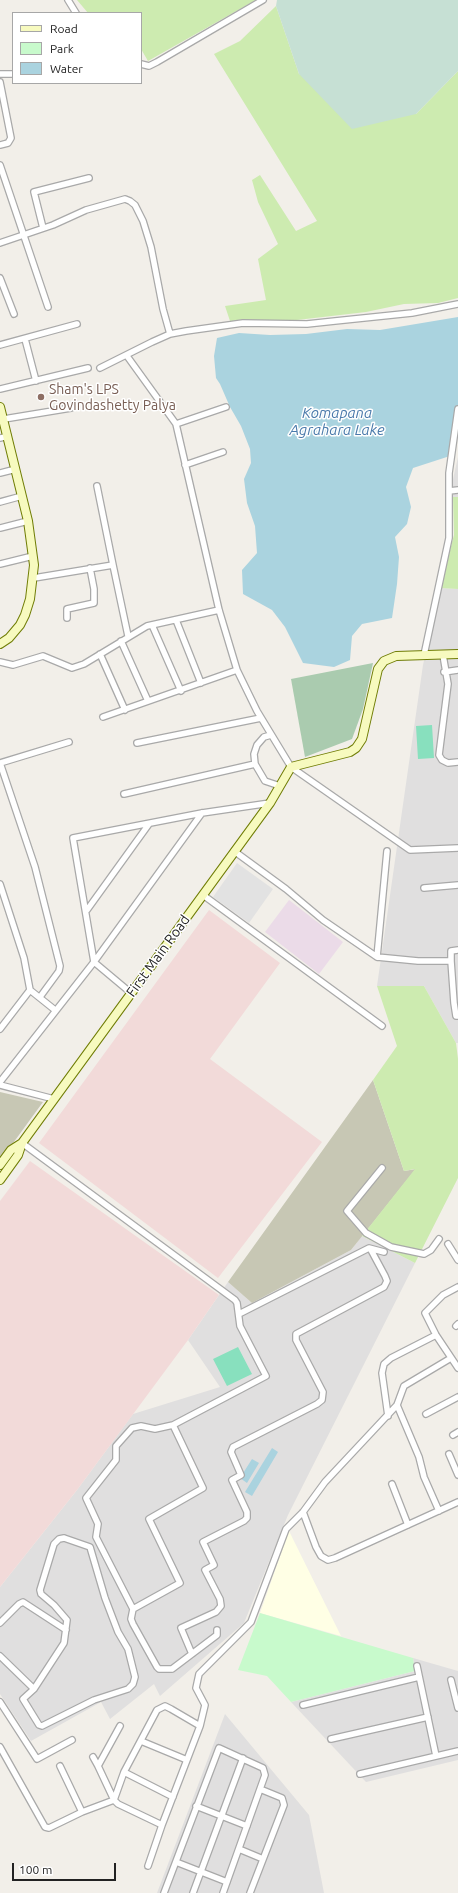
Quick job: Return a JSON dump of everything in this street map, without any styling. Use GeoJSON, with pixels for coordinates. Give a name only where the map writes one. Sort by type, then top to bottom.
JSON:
{"type":"FeatureCollection","features":[{"type":"Feature","properties":{"kind":"street"},"geometry":{"type":"LineString","coordinates":[[68,0],[75,12]]}},
{"type":"Feature","properties":{"kind":"street"},"geometry":{"type":"LineString","coordinates":[[142,64],[150,66],[263,0]]}},
{"type":"Feature","properties":{"kind":"street"},"geometry":{"type":"LineString","coordinates":[[0,74],[12,74]]}},
{"type":"Feature","properties":{"kind":"street"},"geometry":{"type":"LineString","coordinates":[[0,82],[11,138],[8,143],[0,145]]}},
{"type":"Feature","properties":{"kind":"street"},"geometry":{"type":"LineString","coordinates":[[0,165],[48,307]]}},
{"type":"Feature","properties":{"kind":"street"},"geometry":{"type":"LineString","coordinates":[[43,228],[34,192],[89,178]]}},
{"type":"Feature","properties":{"kind":"street"},"geometry":{"type":"LineString","coordinates":[[0,243],[43,228],[86,210],[109,202],[125,199],[135,205],[152,247],[163,309],[170,334]]}},
{"type":"Feature","properties":{"kind":"street"},"geometry":{"type":"LineString","coordinates":[[0,278],[14,314]]}},
{"type":"Feature","properties":{"kind":"street"},"geometry":{"type":"LineString","coordinates":[[100,368],[170,334],[243,323],[307,324],[412,313],[458,304]]}},
{"type":"Feature","properties":{"kind":"street"},"geometry":{"type":"LineString","coordinates":[[0,345],[77,324]]}},
{"type":"Feature","properties":{"kind":"street"},"geometry":{"type":"LineString","coordinates":[[25,339],[36,381]]}},
{"type":"Feature","properties":{"kind":"street"},"geometry":{"type":"LineString","coordinates":[[127,356],[176,424],[219,610],[237,670],[270,735],[291,768],[410,850],[458,848]]}},
{"type":"Feature","properties":{"kind":"street"},"geometry":{"type":"LineString","coordinates":[[0,389],[88,368]]}},
{"type":"Feature","properties":{"kind":"street"},"geometry":{"type":"LineString","coordinates":[[0,407],[4,419],[4,437],[16,469],[28,521],[33,556],[34,578],[30,599],[20,625],[10,638],[0,644]]}},
{"type":"Feature","properties":{"kind":"street"},"geometry":{"type":"LineString","coordinates":[[4,419],[71,408]]}},
{"type":"Feature","properties":{"kind":"street"},"geometry":{"type":"LineString","coordinates":[[176,424],[226,408]]}},
{"type":"Feature","properties":{"kind":"street"},"geometry":{"type":"LineString","coordinates":[[424,655],[449,538],[449,473],[456,441],[458,409]]}},
{"type":"Feature","properties":{"kind":"street"},"geometry":{"type":"LineString","coordinates":[[185,465],[222,452]]}},
{"type":"Feature","properties":{"kind":"street"},"geometry":{"type":"LineString","coordinates":[[0,473],[16,469]]}},
{"type":"Feature","properties":{"kind":"street"},"geometry":{"type":"LineString","coordinates":[[96,486],[128,636]]}},
{"type":"Feature","properties":{"kind":"street"},"geometry":{"type":"LineString","coordinates":[[449,491],[458,490]]}},
{"type":"Feature","properties":{"kind":"street"},"geometry":{"type":"LineString","coordinates":[[0,502],[22,496]]}},
{"type":"Feature","properties":{"kind":"street"},"geometry":{"type":"LineString","coordinates":[[0,528],[28,521]]}},
{"type":"Feature","properties":{"kind":"street"},"geometry":{"type":"LineString","coordinates":[[0,564],[33,556]]}},
{"type":"Feature","properties":{"kind":"street"},"geometry":{"type":"LineString","coordinates":[[34,578],[113,565]]}},
{"type":"Feature","properties":{"kind":"street"},"geometry":{"type":"LineString","coordinates":[[67,618],[67,609],[94,603],[95,599],[90,568]]}},
{"type":"Feature","properties":{"kind":"street"},"geometry":{"type":"LineString","coordinates":[[0,662],[13,665],[43,656],[72,668],[84,664],[128,636],[152,625],[219,610]]}},
{"type":"Feature","properties":{"kind":"street"},"geometry":{"type":"LineString","coordinates":[[176,620],[201,683]]}},
{"type":"Feature","properties":{"kind":"street"},"geometry":{"type":"LineString","coordinates":[[152,625],[180,691]]}},
{"type":"Feature","properties":{"kind":"street"},"geometry":{"type":"LineString","coordinates":[[121,641],[148,702]]}},
{"type":"Feature","properties":{"kind":"street"},"geometry":{"type":"LineString","coordinates":[[100,654],[124,710]]}},
{"type":"Feature","properties":{"kind":"street"},"geometry":{"type":"LineString","coordinates":[[291,768],[350,752],[356,748],[362,740],[378,670],[384,661],[396,656],[458,654]]}},
{"type":"Feature","properties":{"kind":"street"},"geometry":{"type":"LineString","coordinates":[[443,655],[447,689],[439,755],[442,760],[448,763],[458,762]]}},
{"type":"Feature","properties":{"kind":"street"},"geometry":{"type":"LineString","coordinates":[[103,717],[237,670]]}},
{"type":"Feature","properties":{"kind":"street"},"geometry":{"type":"LineString","coordinates":[[444,672],[458,670]]}},
{"type":"Feature","properties":{"kind":"street"},"geometry":{"type":"LineString","coordinates":[[137,743],[261,718]]}},
{"type":"Feature","properties":{"kind":"street"},"geometry":{"type":"LineString","coordinates":[[270,735],[264,737],[257,745],[254,754],[255,764],[265,781],[280,786]]}},
{"type":"Feature","properties":{"kind":"street"},"geometry":{"type":"LineString","coordinates":[[40,997],[59,971],[60,966],[35,867],[0,763],[69,742]]}},
{"type":"Feature","properties":{"kind":"street"},"geometry":{"type":"LineString","coordinates":[[124,794],[255,764]]}},
{"type":"Feature","properties":{"kind":"street","name":"First Main Road"},"geometry":{"type":"LineString","coordinates":[[22,1143],[270,803],[291,768]]}},
{"type":"Feature","properties":{"kind":"street"},"geometry":{"type":"LineString","coordinates":[[131,993],[94,962],[73,838],[202,813],[270,803]]}},
{"type":"Feature","properties":{"kind":"street"},"geometry":{"type":"LineString","coordinates":[[54,1100],[0,1084],[55,1010],[94,962],[202,813]]}},
{"type":"Feature","properties":{"kind":"street"},"geometry":{"type":"LineString","coordinates":[[86,910],[149,824]]}},
{"type":"Feature","properties":{"kind":"street"},"geometry":{"type":"LineString","coordinates":[[234,851],[286,889],[324,920],[377,957],[418,961],[451,961]]}},
{"type":"Feature","properties":{"kind":"street"},"geometry":{"type":"LineString","coordinates":[[377,957],[387,851]]}},
{"type":"Feature","properties":{"kind":"street"},"geometry":{"type":"LineString","coordinates":[[0,884],[24,958],[30,990],[55,1010]]}},
{"type":"Feature","properties":{"kind":"street"},"geometry":{"type":"LineString","coordinates":[[424,888],[458,886]]}},
{"type":"Feature","properties":{"kind":"street"},"geometry":{"type":"LineString","coordinates":[[203,895],[382,1026]]}},
{"type":"Feature","properties":{"kind":"street"},"geometry":{"type":"LineString","coordinates":[[458,950],[451,950],[454,1003],[456,1016],[458,1016]]}},
{"type":"Feature","properties":{"kind":"street"},"geometry":{"type":"LineString","coordinates":[[0,1029],[30,990]]}},
{"type":"Feature","properties":{"kind":"street"},"geometry":{"type":"LineString","coordinates":[[0,1165],[11,1150],[22,1143]]}},
{"type":"Feature","properties":{"kind":"street"},"geometry":{"type":"LineString","coordinates":[[0,1180],[18,1155],[22,1143]]}},
{"type":"Feature","properties":{"kind":"street"},"geometry":{"type":"LineString","coordinates":[[22,1143],[229,1294],[237,1303],[240,1326],[266,1376],[173,1425],[155,1429],[141,1426],[132,1428],[116,1446],[116,1460],[86,1498],[98,1524],[96,1537],[133,1609],[131,1619],[133,1624],[157,1667],[159,1669],[172,1669],[217,1635],[217,1630]]}},
{"type":"Feature","properties":{"kind":"street"},"geometry":{"type":"LineString","coordinates":[[382,1168],[348,1211],[366,1233],[391,1247],[424,1254],[431,1250],[439,1239]]}},
{"type":"Feature","properties":{"kind":"street"},"geometry":{"type":"LineString","coordinates":[[448,1244],[458,1260]]}},
{"type":"Feature","properties":{"kind":"street"},"geometry":{"type":"LineString","coordinates":[[379,1263],[384,1252],[391,1247]]}},
{"type":"Feature","properties":{"kind":"street"},"geometry":{"type":"LineString","coordinates":[[239,1314],[369,1248],[371,1250],[384,1252]]}},
{"type":"Feature","properties":{"kind":"street"},"geometry":{"type":"LineString","coordinates":[[192,1654],[181,1628],[216,1612],[221,1606],[220,1599],[205,1570],[214,1565],[203,1542],[247,1518],[247,1512],[232,1480],[240,1476],[231,1452],[233,1447],[317,1404],[322,1400],[323,1392],[296,1340],[296,1334],[384,1287],[387,1281],[371,1250]]}},
{"type":"Feature","properties":{"kind":"street"},"geometry":{"type":"LineString","coordinates":[[458,1287],[443,1295],[425,1313],[436,1335],[458,1368]]}},
{"type":"Feature","properties":{"kind":"street"},"geometry":{"type":"LineString","coordinates":[[388,1416],[382,1373],[384,1364],[391,1358],[436,1335]]}},
{"type":"Feature","properties":{"kind":"street"},"geometry":{"type":"LineString","coordinates":[[148,1866],[162,1824],[200,1726],[205,1705],[196,1688],[198,1674],[251,1622],[286,1529],[303,1512],[325,1482],[388,1416],[397,1405],[404,1386],[451,1358]]}},
{"type":"Feature","properties":{"kind":"street"},"geometry":{"type":"LineString","coordinates":[[426,1414],[458,1397]]}},
{"type":"Feature","properties":{"kind":"street"},"geometry":{"type":"LineString","coordinates":[[397,1405],[419,1457],[424,1477],[439,1510]]}},
{"type":"Feature","properties":{"kind":"street"},"geometry":{"type":"LineString","coordinates":[[133,1609],[180,1583],[149,1520],[203,1488],[173,1425]]}},
{"type":"Feature","properties":{"kind":"street"},"geometry":{"type":"LineString","coordinates":[[450,1454],[458,1475]]}},
{"type":"Feature","properties":{"kind":"street"},"geometry":{"type":"LineString","coordinates":[[392,1484],[408,1525]]}},
{"type":"Feature","properties":{"kind":"street"},"geometry":{"type":"LineString","coordinates":[[303,1512],[316,1548],[321,1556],[328,1560],[458,1502]]}},
{"type":"Feature","properties":{"kind":"street"},"geometry":{"type":"LineString","coordinates":[[59,1538],[64,1538],[90,1547],[105,1598],[118,1632],[128,1648],[135,1677],[133,1684],[128,1689],[94,1700],[45,1726],[39,1725],[24,1701],[24,1698],[34,1689],[64,1643],[67,1620],[54,1605],[41,1594],[40,1590],[54,1544],[59,1538]]}},
{"type":"Feature","properties":{"kind":"street"},"geometry":{"type":"LineString","coordinates":[[0,1623],[19,1604],[23,1602],[66,1630]]}},
{"type":"Feature","properties":{"kind":"street"},"geometry":{"type":"LineString","coordinates":[[0,1656],[34,1689]]}},
{"type":"Feature","properties":{"kind":"street"},"geometry":{"type":"LineString","coordinates":[[416,1666],[436,1756]]}},
{"type":"Feature","properties":{"kind":"street"},"geometry":{"type":"LineString","coordinates":[[303,1705],[419,1678]]}},
{"type":"Feature","properties":{"kind":"street"},"geometry":{"type":"LineString","coordinates":[[451,1680],[458,1708]]}},
{"type":"Feature","properties":{"kind":"street"},"geometry":{"type":"LineString","coordinates":[[0,1702],[37,1759],[72,1740]]}},
{"type":"Feature","properties":{"kind":"street"},"geometry":{"type":"LineString","coordinates":[[0,1747],[45,1827],[49,1828],[82,1812],[114,1800],[124,1772],[157,1710],[165,1706],[200,1726]]}},
{"type":"Feature","properties":{"kind":"street"},"geometry":{"type":"LineString","coordinates":[[331,1739],[428,1717]]}},
{"type":"Feature","properties":{"kind":"street"},"geometry":{"type":"LineString","coordinates":[[98,1766],[120,1726]]}},
{"type":"Feature","properties":{"kind":"street"},"geometry":{"type":"LineString","coordinates":[[141,1741],[187,1760]]}},
{"type":"Feature","properties":{"kind":"street"},"geometry":{"type":"LineString","coordinates":[[164,1893],[219,1748],[243,1758],[263,1768],[265,1771],[223,1893]]}},
{"type":"Feature","properties":{"kind":"street"},"geometry":{"type":"LineString","coordinates":[[360,1774],[458,1751]]}},
{"type":"Feature","properties":{"kind":"street"},"geometry":{"type":"LineString","coordinates":[[93,1757],[114,1800],[118,1804],[162,1824]]}},
{"type":"Feature","properties":{"kind":"street"},"geometry":{"type":"LineString","coordinates":[[193,1893],[243,1758]]}},
{"type":"Feature","properties":{"kind":"street"},"geometry":{"type":"LineString","coordinates":[[60,1766],[82,1812]]}},
{"type":"Feature","properties":{"kind":"street"},"geometry":{"type":"LineString","coordinates":[[124,1772],[173,1797]]}},
{"type":"Feature","properties":{"kind":"street"},"geometry":{"type":"LineString","coordinates":[[250,1893],[284,1802],[282,1798],[260,1789]]}},
{"type":"Feature","properties":{"kind":"street"},"geometry":{"type":"LineString","coordinates":[[196,1806],[247,1826]]}},
{"type":"Feature","properties":{"kind":"street"},"geometry":{"type":"LineString","coordinates":[[239,1849],[263,1859]]}},
{"type":"Feature","properties":{"kind":"street"},"geometry":{"type":"LineString","coordinates":[[176,1862],[227,1882]]}},
{"type":"Feature","properties":{"kind":"shaded area"},"geometry":{"type":"Polygon","coordinates":[[[277,0],[458,0],[458,71],[416,114],[352,129],[299,74],[276,6],[277,0]]]}},
{"type":"Feature","properties":{"kind":"shaded area"},"geometry":{"type":"Polygon","coordinates":[[[458,457],[458,497],[449,497],[458,457]]]}},
{"type":"Feature","properties":{"kind":"shaded area"},"geometry":{"type":"Polygon","coordinates":[[[440,588],[458,589],[458,1043],[456,1043],[424,986],[377,986],[423,665],[440,588]]]}},
{"type":"Feature","properties":{"kind":"shaded area"},"geometry":{"type":"Polygon","coordinates":[[[373,663],[363,709],[352,739],[305,757],[291,679],[373,663]]]}},
{"type":"Feature","properties":{"kind":"shaded area"},"geometry":{"type":"Polygon","coordinates":[[[237,863],[273,889],[249,923],[213,897],[237,863]]]}},
{"type":"Feature","properties":{"kind":"shaded area"},"geometry":{"type":"Polygon","coordinates":[[[289,900],[343,942],[319,974],[265,932],[289,900]]]}},
{"type":"Feature","properties":{"kind":"shaded area"},"geometry":{"type":"Polygon","coordinates":[[[209,910],[280,963],[210,1059],[322,1142],[218,1278],[39,1143],[209,910]]]}},
{"type":"Feature","properties":{"kind":"shaded area"},"geometry":{"type":"Polygon","coordinates":[[[373,1080],[404,1171],[416,1169],[351,1250],[252,1303],[228,1282],[373,1080]]]}},
{"type":"Feature","properties":{"kind":"shaded area"},"geometry":{"type":"Polygon","coordinates":[[[0,1092],[43,1102],[0,1161],[0,1092]]]}},
{"type":"Feature","properties":{"kind":"shaded area"},"geometry":{"type":"Polygon","coordinates":[[[30,1161],[219,1295],[188,1340],[77,1490],[0,1587],[0,1201],[30,1161]]]}},
{"type":"Feature","properties":{"kind":"shaded area"},"geometry":{"type":"Polygon","coordinates":[[[362,1236],[415,1263],[288,1515],[244,1623],[160,1696],[154,1684],[110,1719],[101,1702],[31,1741],[0,1694],[0,1587],[77,1490],[133,1414],[220,1387],[188,1340],[228,1282],[252,1303],[351,1250],[362,1236]]]}},
{"type":"Feature","properties":{"kind":"shaded area"},"geometry":{"type":"Polygon","coordinates":[[[289,1531],[341,1636],[260,1613],[289,1531]]]}},
{"type":"Feature","properties":{"kind":"shaded area"},"geometry":{"type":"Polygon","coordinates":[[[413,1658],[458,1671],[458,1760],[366,1782],[291,1702],[415,1671],[413,1658]]]}},
{"type":"Feature","properties":{"kind":"shaded area"},"geometry":{"type":"Polygon","coordinates":[[[225,1714],[309,1815],[324,1893],[157,1893],[225,1714]]]}},
{"type":"Feature","properties":{"kind":"green space"},"geometry":{"type":"Polygon","coordinates":[[[77,0],[256,0],[148,61],[142,51],[142,12],[87,12],[77,0]]]}},
{"type":"Feature","properties":{"kind":"green space"},"geometry":{"type":"Polygon","coordinates":[[[276,6],[299,74],[416,114],[458,71],[458,298],[438,303],[404,304],[366,312],[297,320],[230,321],[225,306],[266,300],[258,259],[278,244],[258,202],[252,180],[260,175],[296,231],[317,221],[214,54],[240,41],[276,6]]]}},
{"type":"Feature","properties":{"kind":"green space"},"geometry":{"type":"Polygon","coordinates":[[[453,497],[458,497],[458,589],[440,588],[454,535],[453,497]]]}},
{"type":"Feature","properties":{"kind":"green space"},"geometry":{"type":"Polygon","coordinates":[[[432,725],[434,758],[418,759],[416,726],[432,725]]]}},
{"type":"Feature","properties":{"kind":"green space"},"geometry":{"type":"Polygon","coordinates":[[[377,986],[424,986],[456,1043],[458,1059],[458,1178],[415,1263],[362,1236],[415,1169],[404,1171],[373,1080],[397,1046],[377,986]]]}},
{"type":"Feature","properties":{"kind":"green space"},"geometry":{"type":"Polygon","coordinates":[[[238,1347],[252,1374],[227,1386],[213,1359],[238,1347]]]}},
{"type":"Feature","properties":{"kind":"green space"},"geometry":{"type":"Polygon","coordinates":[[[260,1613],[413,1658],[415,1671],[291,1702],[267,1676],[238,1670],[260,1613]]]}},
{"type":"Feature","properties":{"kind":"water","name":"Komapana Agrahara Lake"},"geometry":{"type":"Polygon","coordinates":[[[458,317],[458,433],[453,455],[413,468],[406,487],[411,507],[407,524],[395,537],[399,557],[392,618],[362,624],[352,636],[350,660],[334,667],[303,663],[285,627],[272,610],[243,594],[242,570],[257,553],[255,526],[247,503],[244,479],[251,463],[250,449],[241,426],[216,378],[214,356],[217,338],[239,333],[270,335],[306,334],[347,329],[380,330],[458,317]]]}},
{"type":"Feature","properties":{"kind":"water"},"geometry":{"type":"Polygon","coordinates":[[[272,1448],[278,1452],[252,1496],[245,1492],[272,1448]]]}},
{"type":"Feature","properties":{"kind":"water"},"geometry":{"type":"Polygon","coordinates":[[[252,1459],[259,1463],[247,1483],[240,1478],[252,1459]]]}},
{"type":"Feature","properties":{"kind":"place","name":"Sham's LPS Govindashetty Palya"},"geometry":{"type":"Point","coordinates":[41,397]}}]}
